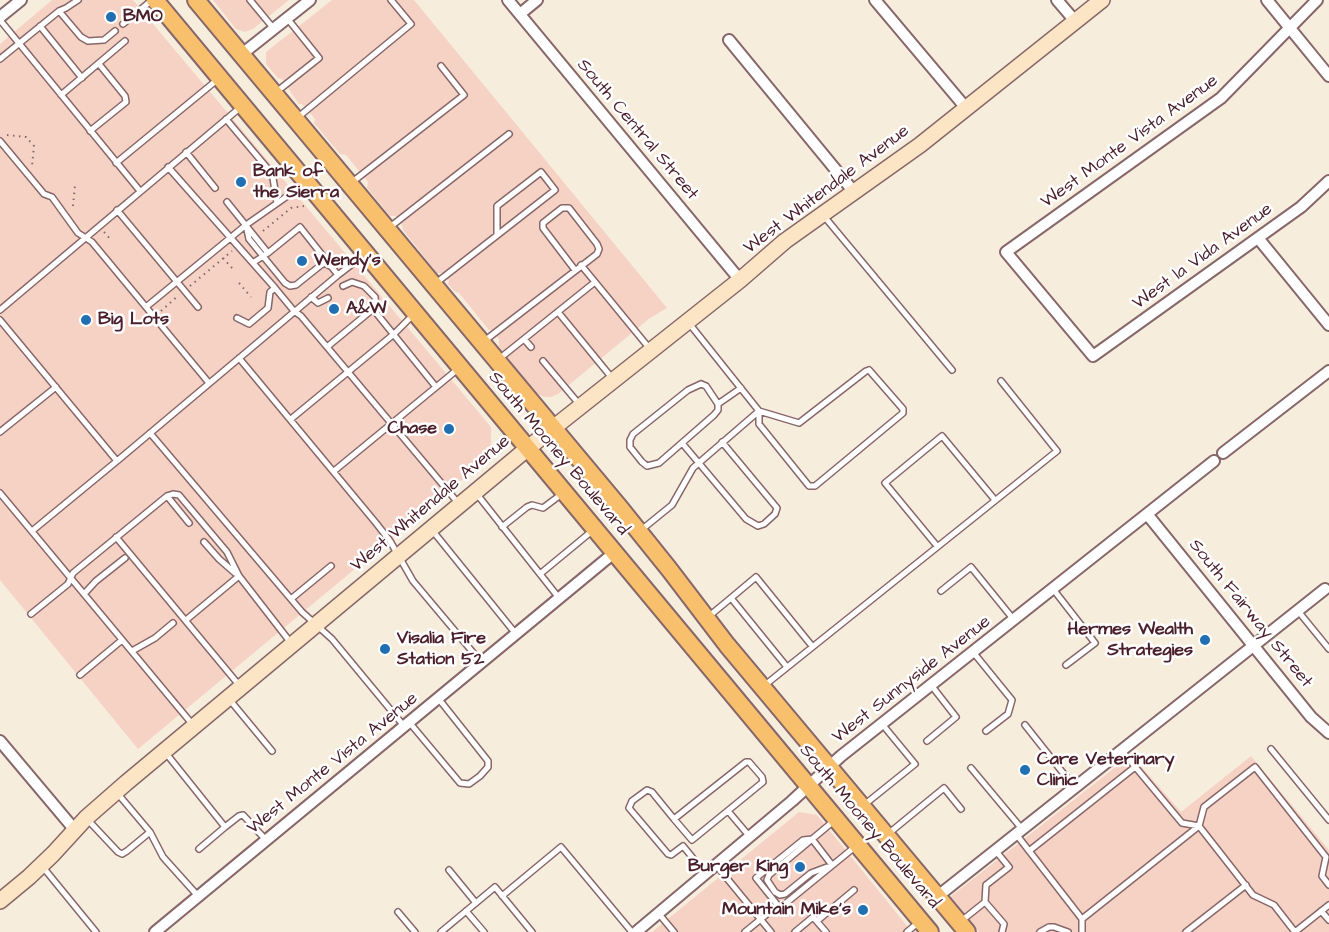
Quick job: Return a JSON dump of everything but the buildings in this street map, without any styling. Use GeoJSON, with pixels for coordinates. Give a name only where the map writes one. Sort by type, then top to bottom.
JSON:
{"type":"FeatureCollection","features":[{"type":"Feature","properties":{"kind":"main road","name":"South Mooney Boulevard"},"geometry":{"type":"LineString","coordinates":[[154,0],[926,926]]}},
{"type":"Feature","properties":{"kind":"main road","name":"South Mooney Boulevard"},"geometry":{"type":"LineString","coordinates":[[196,0],[639,532],[762,687],[963,927]]}},
{"type":"Feature","properties":{"kind":"street"},"geometry":{"type":"LineString","coordinates":[[0,19],[21,0]]}},
{"type":"Feature","properties":{"kind":"street"},"geometry":{"type":"LineString","coordinates":[[242,54],[310,0]]}},
{"type":"Feature","properties":{"kind":"street","name":"South Central Street"},"geometry":{"type":"LineString","coordinates":[[508,0],[740,280]]}},
{"type":"Feature","properties":{"kind":"street"},"geometry":{"type":"LineString","coordinates":[[520,14],[537,0]]}},
{"type":"Feature","properties":{"kind":"street"},"geometry":{"type":"LineString","coordinates":[[875,0],[966,108]]}},
{"type":"Feature","properties":{"kind":"street"},"geometry":{"type":"LineString","coordinates":[[1057,0],[1075,21]]}},
{"type":"Feature","properties":{"kind":"street","name":"West Whitendale Avenue"},"geometry":{"type":"LineString","coordinates":[[0,901],[41,865],[74,829],[116,791],[528,448],[740,280],[784,241],[920,145],[1102,0]]}},
{"type":"Feature","properties":{"kind":"street"},"geometry":{"type":"LineString","coordinates":[[1267,0],[1329,76]]}},
{"type":"Feature","properties":{"kind":"street","name":"West Monte Vista Avenue"},"geometry":{"type":"LineString","coordinates":[[1093,356],[1006,252],[1221,98],[1317,0]]}},
{"type":"Feature","properties":{"kind":"street"},"geometry":{"type":"LineString","coordinates":[[729,40],[854,192]]}},
{"type":"Feature","properties":{"kind":"street","name":"West la Vida Avenue"},"geometry":{"type":"LineString","coordinates":[[1093,356],[1301,207],[1329,181]]}},
{"type":"Feature","properties":{"kind":"street"},"geometry":{"type":"LineString","coordinates":[[1258,238],[1329,325]]}},
{"type":"Feature","properties":{"kind":"street"},"geometry":{"type":"LineString","coordinates":[[1223,453],[1329,371]]}},
{"type":"Feature","properties":{"kind":"street","name":"West Sunnyside Avenue"},"geometry":{"type":"LineString","coordinates":[[634,932],[750,837],[829,767],[1214,461]]}},
{"type":"Feature","properties":{"kind":"street","name":"South Fairway Street"},"geometry":{"type":"LineString","coordinates":[[1147,514],[1311,717],[1329,733]]}},
{"type":"Feature","properties":{"kind":"street","name":"West Monte Vista Avenue"},"geometry":{"type":"LineString","coordinates":[[155,932],[615,552]]}},
{"type":"Feature","properties":{"kind":"street"},"geometry":{"type":"LineString","coordinates":[[938,896],[1325,590]]}},
{"type":"Feature","properties":{"kind":"street"},"geometry":{"type":"LineString","coordinates":[[0,741],[74,829]]}},
{"type":"Feature","properties":{"kind":"lane"},"geometry":{"type":"LineString","coordinates":[[0,59],[59,10],[78,0]]}},
{"type":"Feature","properties":{"kind":"lane"},"geometry":{"type":"LineString","coordinates":[[123,24],[154,0]]}},
{"type":"Feature","properties":{"kind":"lane"},"geometry":{"type":"LineString","coordinates":[[250,0],[274,29]]}},
{"type":"Feature","properties":{"kind":"lane"},"geometry":{"type":"LineString","coordinates":[[295,120],[411,24],[391,0]]}},
{"type":"Feature","properties":{"kind":"lane"},"geometry":{"type":"LineString","coordinates":[[59,10],[81,37],[88,41],[104,40],[115,31]]}},
{"type":"Feature","properties":{"kind":"lane"},"geometry":{"type":"LineString","coordinates":[[274,94],[319,58],[287,18]]}},
{"type":"Feature","properties":{"kind":"lane"},"geometry":{"type":"LineString","coordinates":[[0,19],[18,44],[140,191]]}},
{"type":"Feature","properties":{"kind":"lane"},"geometry":{"type":"LineString","coordinates":[[40,26],[82,78]]}},
{"type":"Feature","properties":{"kind":"lane"},"geometry":{"type":"LineString","coordinates":[[61,95],[125,41]]}},
{"type":"Feature","properties":{"kind":"lane"},"geometry":{"type":"LineString","coordinates":[[90,131],[126,102],[125,96],[99,64]]}},
{"type":"Feature","properties":{"kind":"lane"},"geometry":{"type":"LineString","coordinates":[[349,184],[464,95],[441,66]]}},
{"type":"Feature","properties":{"kind":"lane"},"geometry":{"type":"LineString","coordinates":[[116,163],[220,77]]}},
{"type":"Feature","properties":{"kind":"lane"},"geometry":{"type":"LineString","coordinates":[[0,310],[243,105]]}},
{"type":"Feature","properties":{"kind":"lane"},"geometry":{"type":"LineString","coordinates":[[226,119],[273,178],[278,203]]}},
{"type":"Feature","properties":{"kind":"lane"},"geometry":{"type":"LineString","coordinates":[[386,230],[509,134]]}},
{"type":"Feature","properties":{"kind":"lane"},"geometry":{"type":"LineString","coordinates":[[0,141],[44,194],[52,196],[78,233],[92,242],[209,383]]}},
{"type":"Feature","properties":{"kind":"lane"},"geometry":{"type":"LineString","coordinates":[[186,152],[215,188]]}},
{"type":"Feature","properties":{"kind":"lane"},"geometry":{"type":"LineString","coordinates":[[168,167],[229,238],[254,262],[272,290],[301,316],[327,346],[460,505]]}},
{"type":"Feature","properties":{"kind":"lane"},"geometry":{"type":"LineString","coordinates":[[433,286],[555,190],[541,172],[497,206],[497,235]]}},
{"type":"Feature","properties":{"kind":"lane"},"geometry":{"type":"LineString","coordinates":[[146,307],[229,238],[307,182]]}},
{"type":"Feature","properties":{"kind":"lane"},"geometry":{"type":"LineString","coordinates":[[227,202],[246,225],[249,239],[265,255],[285,283],[290,286],[296,285],[321,265],[325,263],[330,266]]}},
{"type":"Feature","properties":{"kind":"lane"},"geometry":{"type":"LineString","coordinates":[[481,344],[597,254],[598,246],[569,208],[562,208],[543,223],[543,228],[575,270]]}},
{"type":"Feature","properties":{"kind":"lane"},"geometry":{"type":"LineString","coordinates":[[117,210],[198,307]]}},
{"type":"Feature","properties":{"kind":"lane"},"geometry":{"type":"LineString","coordinates":[[822,214],[952,370]]}},
{"type":"Feature","properties":{"kind":"lane"},"geometry":{"type":"LineString","coordinates":[[254,262],[300,227],[338,275]]}},
{"type":"Feature","properties":{"kind":"lane"},"geometry":{"type":"LineString","coordinates":[[32,531],[294,311],[366,254]]}},
{"type":"Feature","properties":{"kind":"lane"},"geometry":{"type":"LineString","coordinates":[[581,265],[651,350]]}},
{"type":"Feature","properties":{"kind":"lane"},"geometry":{"type":"LineString","coordinates":[[327,346],[376,307],[375,297],[364,286],[352,282],[342,286]]}},
{"type":"Feature","properties":{"kind":"lane"},"geometry":{"type":"LineString","coordinates":[[496,362],[595,282]]}},
{"type":"Feature","properties":{"kind":"lane"},"geometry":{"type":"LineString","coordinates":[[237,318],[249,324],[268,308],[272,290]]}},
{"type":"Feature","properties":{"kind":"lane"},"geometry":{"type":"LineString","coordinates":[[311,297],[318,303],[328,298]]}},
{"type":"Feature","properties":{"kind":"lane"},"geometry":{"type":"LineString","coordinates":[[373,309],[436,387]]}},
{"type":"Feature","properties":{"kind":"lane"},"geometry":{"type":"LineString","coordinates":[[558,312],[614,380]]}},
{"type":"Feature","properties":{"kind":"lane"},"geometry":{"type":"LineString","coordinates":[[291,419],[394,334],[415,313]]}},
{"type":"Feature","properties":{"kind":"lane"},"geometry":{"type":"LineString","coordinates":[[0,320],[117,461]]}},
{"type":"Feature","properties":{"kind":"lane"},"geometry":{"type":"LineString","coordinates":[[688,321],[759,411],[799,423],[866,370],[869,370],[903,409],[899,417],[815,486],[809,486],[759,424],[759,411]]}},
{"type":"Feature","properties":{"kind":"lane"},"geometry":{"type":"LineString","coordinates":[[524,339],[531,347]]}},
{"type":"Feature","properties":{"kind":"lane"},"geometry":{"type":"LineString","coordinates":[[239,358],[390,541],[413,581],[481,662]]}},
{"type":"Feature","properties":{"kind":"lane"},"geometry":{"type":"LineString","coordinates":[[543,361],[581,406]]}},
{"type":"Feature","properties":{"kind":"lane"},"geometry":{"type":"LineString","coordinates":[[334,471],[460,367]]}},
{"type":"Feature","properties":{"kind":"lane"},"geometry":{"type":"LineString","coordinates":[[762,687],[1057,451],[1001,381]]}},
{"type":"Feature","properties":{"kind":"lane"},"geometry":{"type":"LineString","coordinates":[[701,384],[706,387],[718,404],[718,410],[714,416],[653,466],[647,466],[642,462],[630,447],[633,434],[694,385],[701,384]]}},
{"type":"Feature","properties":{"kind":"lane"},"geometry":{"type":"LineString","coordinates":[[0,432],[56,387]]}},
{"type":"Feature","properties":{"kind":"lane"},"geometry":{"type":"LineString","coordinates":[[718,404],[741,388]]}},
{"type":"Feature","properties":{"kind":"lane"},"geometry":{"type":"LineString","coordinates":[[639,532],[672,505],[693,468],[759,411]]}},
{"type":"Feature","properties":{"kind":"lane"},"geometry":{"type":"LineString","coordinates":[[150,433],[291,599],[332,639],[460,783],[469,784],[488,767],[488,761],[438,698]]}},
{"type":"Feature","properties":{"kind":"lane"},"geometry":{"type":"LineString","coordinates":[[937,546],[885,483],[942,436],[995,500]]}},
{"type":"Feature","properties":{"kind":"lane"},"geometry":{"type":"LineString","coordinates":[[682,442],[751,524],[758,526],[770,520],[777,508],[774,502],[722,442]]}},
{"type":"Feature","properties":{"kind":"lane"},"geometry":{"type":"LineString","coordinates":[[502,527],[527,507],[532,505],[543,508],[565,491]]}},
{"type":"Feature","properties":{"kind":"lane"},"geometry":{"type":"LineString","coordinates":[[475,492],[559,598]]}},
{"type":"Feature","properties":{"kind":"lane"},"geometry":{"type":"LineString","coordinates":[[0,493],[194,726]]}},
{"type":"Feature","properties":{"kind":"lane"},"geometry":{"type":"LineString","coordinates":[[31,614],[68,584],[73,573],[167,496],[173,494],[179,495],[227,552],[239,576],[292,645]]}},
{"type":"Feature","properties":{"kind":"lane"},"geometry":{"type":"LineString","coordinates":[[167,496],[189,523]]}},
{"type":"Feature","properties":{"kind":"lane"},"geometry":{"type":"LineString","coordinates":[[540,574],[596,528]]}},
{"type":"Feature","properties":{"kind":"lane"},"geometry":{"type":"LineString","coordinates":[[431,529],[516,634]]}},
{"type":"Feature","properties":{"kind":"lane"},"geometry":{"type":"LineString","coordinates":[[116,537],[241,687]]}},
{"type":"Feature","properties":{"kind":"lane"},"geometry":{"type":"LineString","coordinates":[[204,542],[239,576]]}},
{"type":"Feature","properties":{"kind":"lane"},"geometry":{"type":"LineString","coordinates":[[84,594],[96,581],[125,558]]}},
{"type":"Feature","properties":{"kind":"lane"},"geometry":{"type":"LineString","coordinates":[[291,599],[331,566]]}},
{"type":"Feature","properties":{"kind":"lane"},"geometry":{"type":"LineString","coordinates":[[941,591],[971,567],[1014,620]]}},
{"type":"Feature","properties":{"kind":"lane"},"geometry":{"type":"LineString","coordinates":[[186,620],[239,576]]}},
{"type":"Feature","properties":{"kind":"lane"},"geometry":{"type":"LineString","coordinates":[[706,618],[756,577],[812,646]]}},
{"type":"Feature","properties":{"kind":"lane"},"geometry":{"type":"LineString","coordinates":[[1053,589],[1095,643],[1066,665]]}},
{"type":"Feature","properties":{"kind":"lane"},"geometry":{"type":"LineString","coordinates":[[731,598],[787,667]]}},
{"type":"Feature","properties":{"kind":"lane"},"geometry":{"type":"LineString","coordinates":[[1298,611],[1329,649]]}},
{"type":"Feature","properties":{"kind":"lane"},"geometry":{"type":"LineString","coordinates":[[132,651],[173,623]]}},
{"type":"Feature","properties":{"kind":"lane"},"geometry":{"type":"LineString","coordinates":[[80,675],[122,640]]}},
{"type":"Feature","properties":{"kind":"lane"},"geometry":{"type":"LineString","coordinates":[[973,652],[1012,700],[1008,714],[986,731]]}},
{"type":"Feature","properties":{"kind":"lane"},"geometry":{"type":"LineString","coordinates":[[927,741],[956,717],[931,685]]}},
{"type":"Feature","properties":{"kind":"lane"},"geometry":{"type":"LineString","coordinates":[[228,697],[272,751]]}},
{"type":"Feature","properties":{"kind":"lane"},"geometry":{"type":"LineString","coordinates":[[862,806],[915,764],[882,724]]}},
{"type":"Feature","properties":{"kind":"lane"},"geometry":{"type":"LineString","coordinates":[[1025,725],[1075,788]]}},
{"type":"Feature","properties":{"kind":"lane"},"geometry":{"type":"LineString","coordinates":[[1271,748],[1329,820]]}},
{"type":"Feature","properties":{"kind":"lane"},"geometry":{"type":"LineString","coordinates":[[164,751],[225,827]]}},
{"type":"Feature","properties":{"kind":"lane"},"geometry":{"type":"LineString","coordinates":[[1122,751],[1182,823],[1199,826],[1253,895],[1274,905],[1295,932],[1329,905]]}},
{"type":"Feature","properties":{"kind":"lane"},"geometry":{"type":"LineString","coordinates":[[674,819],[746,762],[749,762],[762,777],[763,782],[692,840],[671,855],[629,808],[632,801],[647,790],[652,792],[674,819],[692,840]]}},
{"type":"Feature","properties":{"kind":"lane"},"geometry":{"type":"LineString","coordinates":[[1029,851],[1135,767]]}},
{"type":"Feature","properties":{"kind":"lane"},"geometry":{"type":"LineString","coordinates":[[1082,919],[1199,826],[1204,807],[1255,767],[1326,857],[1322,876],[1329,885]]}},
{"type":"Feature","properties":{"kind":"lane"},"geometry":{"type":"LineString","coordinates":[[971,768],[1019,831],[1029,851],[1082,919],[1082,932]]}},
{"type":"Feature","properties":{"kind":"lane"},"geometry":{"type":"LineString","coordinates":[[887,835],[944,788],[961,809]]}},
{"type":"Feature","properties":{"kind":"lane"},"geometry":{"type":"LineString","coordinates":[[116,791],[150,832],[163,857],[198,896]]}},
{"type":"Feature","properties":{"kind":"lane"},"geometry":{"type":"LineString","coordinates":[[728,811],[750,837]]}},
{"type":"Feature","properties":{"kind":"lane"},"geometry":{"type":"LineString","coordinates":[[199,849],[243,815],[266,840]]}},
{"type":"Feature","properties":{"kind":"lane"},"geometry":{"type":"LineString","coordinates":[[86,818],[122,854],[150,832]]}},
{"type":"Feature","properties":{"kind":"lane"},"geometry":{"type":"LineString","coordinates":[[832,865],[811,873],[785,894],[780,895],[775,892],[767,880],[769,875],[837,819]]}},
{"type":"Feature","properties":{"kind":"lane"},"geometry":{"type":"LineString","coordinates":[[812,839],[832,865]]}},
{"type":"Feature","properties":{"kind":"lane"},"geometry":{"type":"LineString","coordinates":[[812,839],[803,840],[756,878],[780,908],[858,844]]}},
{"type":"Feature","properties":{"kind":"lane"},"geometry":{"type":"LineString","coordinates":[[683,846],[706,874]]}},
{"type":"Feature","properties":{"kind":"lane"},"geometry":{"type":"LineString","coordinates":[[502,896],[561,847],[634,932]]}},
{"type":"Feature","properties":{"kind":"lane"},"geometry":{"type":"LineString","coordinates":[[963,927],[985,902],[986,885],[1009,867],[995,850]]}},
{"type":"Feature","properties":{"kind":"lane"},"geometry":{"type":"LineString","coordinates":[[41,865],[96,932]]}},
{"type":"Feature","properties":{"kind":"lane"},"geometry":{"type":"LineString","coordinates":[[716,865],[771,932]]}},
{"type":"Feature","properties":{"kind":"lane"},"geometry":{"type":"LineString","coordinates":[[449,870],[476,903]]}},
{"type":"Feature","properties":{"kind":"lane"},"geometry":{"type":"LineString","coordinates":[[1186,932],[1246,885]]}},
{"type":"Feature","properties":{"kind":"lane"},"geometry":{"type":"LineString","coordinates":[[441,932],[495,887],[531,932]]}},
{"type":"Feature","properties":{"kind":"lane"},"geometry":{"type":"LineString","coordinates":[[816,921],[854,890]]}},
{"type":"Feature","properties":{"kind":"lane"},"geometry":{"type":"LineString","coordinates":[[985,902],[1004,924],[1002,932]]}},
{"type":"Feature","properties":{"kind":"lane"},"geometry":{"type":"LineString","coordinates":[[745,932],[778,905]]}},
{"type":"Feature","properties":{"kind":"lane"},"geometry":{"type":"LineString","coordinates":[[466,911],[483,932]]}},
{"type":"Feature","properties":{"kind":"lane"},"geometry":{"type":"LineString","coordinates":[[1321,911],[1329,920]]}},
{"type":"Feature","properties":{"kind":"lane"},"geometry":{"type":"LineString","coordinates":[[398,912],[415,932]]}},
{"type":"Feature","properties":{"kind":"lane"},"geometry":{"type":"LineString","coordinates":[[658,914],[674,932]]}},
{"type":"Feature","properties":{"kind":"lane"},"geometry":{"type":"LineString","coordinates":[[795,932],[813,917],[826,932]]}},
{"type":"Feature","properties":{"kind":"lane"},"geometry":{"type":"LineString","coordinates":[[907,932],[926,926]]}},
{"type":"Feature","properties":{"kind":"lane"},"geometry":{"type":"LineString","coordinates":[[1040,932],[1054,927],[1068,932]]}},
{"type":"Feature","properties":{"kind":"path"},"geometry":{"type":"LineString","coordinates":[[7,135],[26,137],[34,146],[32,167]]}},
{"type":"Feature","properties":{"kind":"path"},"geometry":{"type":"LineString","coordinates":[[73,206],[75,185]]}},
{"type":"Feature","properties":{"kind":"path"},"geometry":{"type":"LineString","coordinates":[[263,231],[291,208],[304,206]]}},
{"type":"Feature","properties":{"kind":"path"},"geometry":{"type":"LineString","coordinates":[[99,237],[105,232],[111,240]]}},
{"type":"Feature","properties":{"kind":"path"},"geometry":{"type":"LineString","coordinates":[[190,286],[234,249]]}},
{"type":"Feature","properties":{"kind":"path"},"geometry":{"type":"LineString","coordinates":[[223,258],[232,269]]}},
{"type":"Feature","properties":{"kind":"path"},"geometry":{"type":"LineString","coordinates":[[238,283],[251,297]]}},
{"type":"Feature","properties":{"kind":"path"},"geometry":{"type":"LineString","coordinates":[[160,311],[179,295]]}},
{"type":"Feature","properties":{"kind":"shaded area"},"geometry":{"type":"Polygon","coordinates":[[[52,0],[133,0],[491,427],[491,456],[138,749],[0,580],[0,44],[52,0]]]}},
{"type":"Feature","properties":{"kind":"shaded area"},"geometry":{"type":"Polygon","coordinates":[[[213,0],[289,0],[253,29],[245,32],[236,29],[213,0]]]}},
{"type":"Feature","properties":{"kind":"shaded area"},"geometry":{"type":"Polygon","coordinates":[[[332,0],[414,0],[667,308],[650,318],[558,394],[544,397],[536,393],[499,347],[499,340],[492,330],[489,330],[459,293],[454,291],[443,273],[437,273],[403,230],[396,216],[390,216],[367,188],[368,182],[346,155],[340,154],[314,123],[315,119],[302,104],[299,104],[282,79],[278,78],[266,64],[266,52],[332,0]]]}},
{"type":"Feature","properties":{"kind":"shaded area"},"geometry":{"type":"Polygon","coordinates":[[[1131,755],[1181,812],[1251,756],[1329,850],[1329,932],[979,932],[950,897],[1131,755]]]}},
{"type":"Feature","properties":{"kind":"shaded area"},"geometry":{"type":"Polygon","coordinates":[[[799,812],[817,815],[912,932],[652,932],[799,812]]]}},
{"type":"Feature","properties":{"kind":"place","name":"BMO"},"geometry":{"type":"Point","coordinates":[111,17]}},
{"type":"Feature","properties":{"kind":"place","name":"Bank of the Sierra"},"geometry":{"type":"Point","coordinates":[241,182]}},
{"type":"Feature","properties":{"kind":"place","name":"Wendy's"},"geometry":{"type":"Point","coordinates":[302,261]}},
{"type":"Feature","properties":{"kind":"place","name":"A&W"},"geometry":{"type":"Point","coordinates":[334,309]}},
{"type":"Feature","properties":{"kind":"place","name":"Big Lots"},"geometry":{"type":"Point","coordinates":[86,320]}},
{"type":"Feature","properties":{"kind":"place","name":"Chase"},"geometry":{"type":"Point","coordinates":[449,429]}},
{"type":"Feature","properties":{"kind":"place","name":"Hermes Wealth Strategies"},"geometry":{"type":"Point","coordinates":[1205,640]}},
{"type":"Feature","properties":{"kind":"place","name":"Visalia Fire Station 52"},"geometry":{"type":"Point","coordinates":[385,649]}},
{"type":"Feature","properties":{"kind":"place","name":"Care Veterinary Clinic"},"geometry":{"type":"Point","coordinates":[1025,770]}},
{"type":"Feature","properties":{"kind":"place","name":"Burger King"},"geometry":{"type":"Point","coordinates":[800,867]}},
{"type":"Feature","properties":{"kind":"place","name":"Mountain Mike's"},"geometry":{"type":"Point","coordinates":[863,910]}}]}
